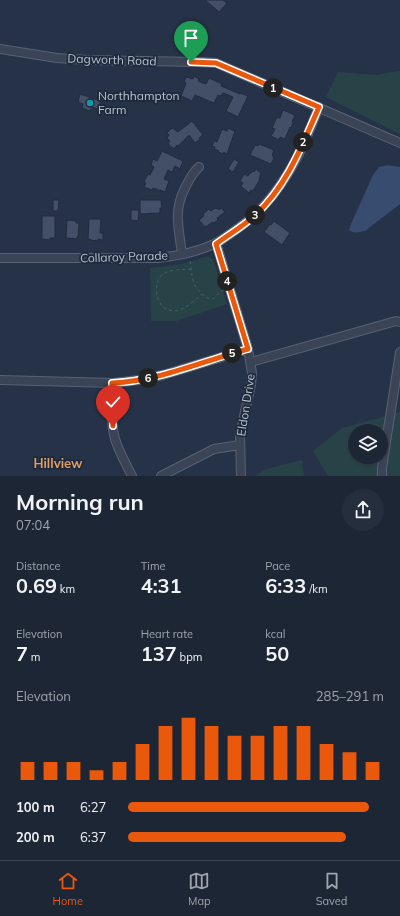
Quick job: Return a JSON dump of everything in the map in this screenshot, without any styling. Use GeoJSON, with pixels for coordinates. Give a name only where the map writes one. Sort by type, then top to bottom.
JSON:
{"type":"FeatureCollection","features":[{"type":"Feature","properties":{"kind":"street","name":"Dagworth Road"},"geometry":{"type":"LineString","coordinates":[[0,49],[57,58],[87,60],[216,63],[400,143]]}},
{"type":"Feature","properties":{"kind":"street","name":"Collaroy Parade"},"geometry":{"type":"LineString","coordinates":[[0,258],[146,259],[170,257],[216,244],[254,216],[277,191],[294,162],[319,107]]}},
{"type":"Feature","properties":{"kind":"street"},"geometry":{"type":"LineString","coordinates":[[182,254],[177,216],[178,206],[180,197],[189,180],[199,168]]}},
{"type":"Feature","properties":{"kind":"street","name":"Eldon Drive"},"geometry":{"type":"LineString","coordinates":[[216,244],[251,362],[251,385],[240,434],[241,476]]}},
{"type":"Feature","properties":{"kind":"street"},"geometry":{"type":"LineString","coordinates":[[251,362],[396,321],[400,322]]}},
{"type":"Feature","properties":{"kind":"street"},"geometry":{"type":"LineString","coordinates":[[0,380],[112,383],[139,380],[163,375],[248,349]]}},
{"type":"Feature","properties":{"kind":"street"},"geometry":{"type":"LineString","coordinates":[[382,476],[383,460],[400,352]]}},
{"type":"Feature","properties":{"kind":"street"},"geometry":{"type":"LineString","coordinates":[[112,383],[112,419],[114,433],[117,446],[132,476]]}},
{"type":"Feature","properties":{"kind":"street"},"geometry":{"type":"LineString","coordinates":[[161,476],[214,449],[240,445]]}},
{"type":"Feature","properties":{"kind":"path"},"geometry":{"type":"LineString","coordinates":[[190,261],[193,283],[202,294],[212,300],[224,290]]}},
{"type":"Feature","properties":{"kind":"path"},"geometry":{"type":"LineString","coordinates":[[191,269],[170,271],[160,276],[157,292],[160,304],[166,310],[179,310],[202,294]]}},
{"type":"Feature","properties":{"kind":"green space"},"geometry":{"type":"Polygon","coordinates":[[[400,71],[400,134],[326,97],[338,72],[377,75],[400,71]]]}},
{"type":"Feature","properties":{"kind":"green space"},"geometry":{"type":"Polygon","coordinates":[[[208,256],[213,259],[227,304],[176,321],[151,321],[150,268],[182,264],[208,256]]]}},
{"type":"Feature","properties":{"kind":"green space"},"geometry":{"type":"Polygon","coordinates":[[[400,412],[400,476],[328,476],[313,451],[342,428],[348,426],[348,464],[388,464],[388,424],[356,424],[400,412]]]}},
{"type":"Feature","properties":{"kind":"green space"},"geometry":{"type":"Polygon","coordinates":[[[302,460],[304,476],[255,476],[266,469],[302,460]]]}},
{"type":"Feature","properties":{"kind":"water"},"geometry":{"type":"Polygon","coordinates":[[[388,165],[400,167],[400,204],[365,231],[353,232],[349,230],[373,175],[379,167],[388,165]]]}},
{"type":"Feature","properties":{"kind":"building"},"geometry":{"type":"Polygon","coordinates":[[[205,0],[223,0],[227,3],[219,12],[205,0]]]}},
{"type":"Feature","properties":{"kind":"building"},"geometry":{"type":"Polygon","coordinates":[[[194,76],[199,79],[198,81],[206,84],[209,78],[222,84],[221,86],[248,96],[238,117],[226,111],[233,97],[223,93],[221,96],[218,95],[214,103],[195,95],[192,101],[181,96],[186,83],[184,82],[186,77],[193,79],[194,76]]]}},
{"type":"Feature","properties":{"kind":"building","name":"Northhampton Farm"},"geometry":{"type":"Polygon","coordinates":[[[80,94],[101,101],[98,109],[92,107],[90,111],[82,108],[83,104],[78,102],[80,94]]]}},
{"type":"Feature","properties":{"kind":"building"},"geometry":{"type":"Polygon","coordinates":[[[283,110],[295,115],[291,128],[290,127],[285,139],[280,137],[279,140],[271,136],[275,129],[272,128],[277,117],[280,118],[283,110]]]}},
{"type":"Feature","properties":{"kind":"building"},"geometry":{"type":"Polygon","coordinates":[[[192,121],[203,135],[195,143],[189,135],[174,149],[168,144],[170,141],[167,138],[169,135],[167,133],[172,128],[178,132],[192,121]]]}},
{"type":"Feature","properties":{"kind":"building"},"geometry":{"type":"Polygon","coordinates":[[[228,128],[235,131],[227,154],[224,152],[223,154],[218,152],[219,151],[214,149],[215,147],[212,146],[214,141],[217,142],[222,129],[227,131],[228,128]]]}},
{"type":"Feature","properties":{"kind":"building"},"geometry":{"type":"Polygon","coordinates":[[[259,144],[274,150],[272,155],[274,158],[271,164],[250,155],[255,145],[258,146],[259,144]]]}},
{"type":"Feature","properties":{"kind":"building"},"geometry":{"type":"Polygon","coordinates":[[[162,151],[183,161],[180,169],[175,166],[172,172],[168,170],[164,179],[169,181],[165,192],[144,187],[146,183],[144,182],[148,174],[150,175],[154,167],[151,165],[153,159],[157,161],[162,151]]]}},
{"type":"Feature","properties":{"kind":"building"},"geometry":{"type":"Polygon","coordinates":[[[234,159],[239,162],[233,172],[228,169],[234,159]]]}},
{"type":"Feature","properties":{"kind":"building"},"geometry":{"type":"Polygon","coordinates":[[[256,169],[261,173],[260,179],[253,191],[251,190],[249,193],[241,186],[243,183],[240,181],[244,174],[248,176],[256,169]]]}},
{"type":"Feature","properties":{"kind":"building"},"geometry":{"type":"Polygon","coordinates":[[[53,200],[59,200],[58,211],[53,211],[53,200]]]}},
{"type":"Feature","properties":{"kind":"building"},"geometry":{"type":"Polygon","coordinates":[[[140,200],[161,200],[162,208],[160,208],[160,213],[140,214],[140,200]]]}},
{"type":"Feature","properties":{"kind":"building"},"geometry":{"type":"Polygon","coordinates":[[[218,208],[219,210],[221,208],[225,212],[217,218],[218,220],[214,223],[213,222],[205,227],[199,220],[209,209],[211,211],[218,208]]]}},
{"type":"Feature","properties":{"kind":"building"},"geometry":{"type":"Polygon","coordinates":[[[131,210],[139,210],[138,221],[131,220],[131,210]]]}},
{"type":"Feature","properties":{"kind":"building"},"geometry":{"type":"Polygon","coordinates":[[[42,216],[55,216],[55,238],[50,238],[50,240],[42,239],[42,216]]]}},
{"type":"Feature","properties":{"kind":"building"},"geometry":{"type":"Polygon","coordinates":[[[89,219],[101,219],[100,233],[103,233],[103,240],[98,239],[98,241],[88,239],[89,219]]]}},
{"type":"Feature","properties":{"kind":"building"},"geometry":{"type":"Polygon","coordinates":[[[67,220],[76,221],[76,223],[79,223],[77,239],[66,238],[67,220]]]}},
{"type":"Feature","properties":{"kind":"building"},"geometry":{"type":"Polygon","coordinates":[[[274,221],[290,233],[282,245],[264,232],[274,221]]]}},
{"type":"Feature","properties":{"kind":"place","name":"Northhampton Farm"},"geometry":{"type":"Point","coordinates":[90,103]}},
{"type":"Feature","properties":{"kind":"district","name":"Hillview"},"geometry":{"type":"Point","coordinates":[58,463]}},
{"type":"Feature","properties":{"kind":"route"},"geometry":{"type":"LineString","coordinates":[[113,426],[112,383],[139,380],[163,375],[248,349],[216,244],[245,224],[270,200],[277,191],[294,162],[319,107],[216,63],[191,62]]}}]}
